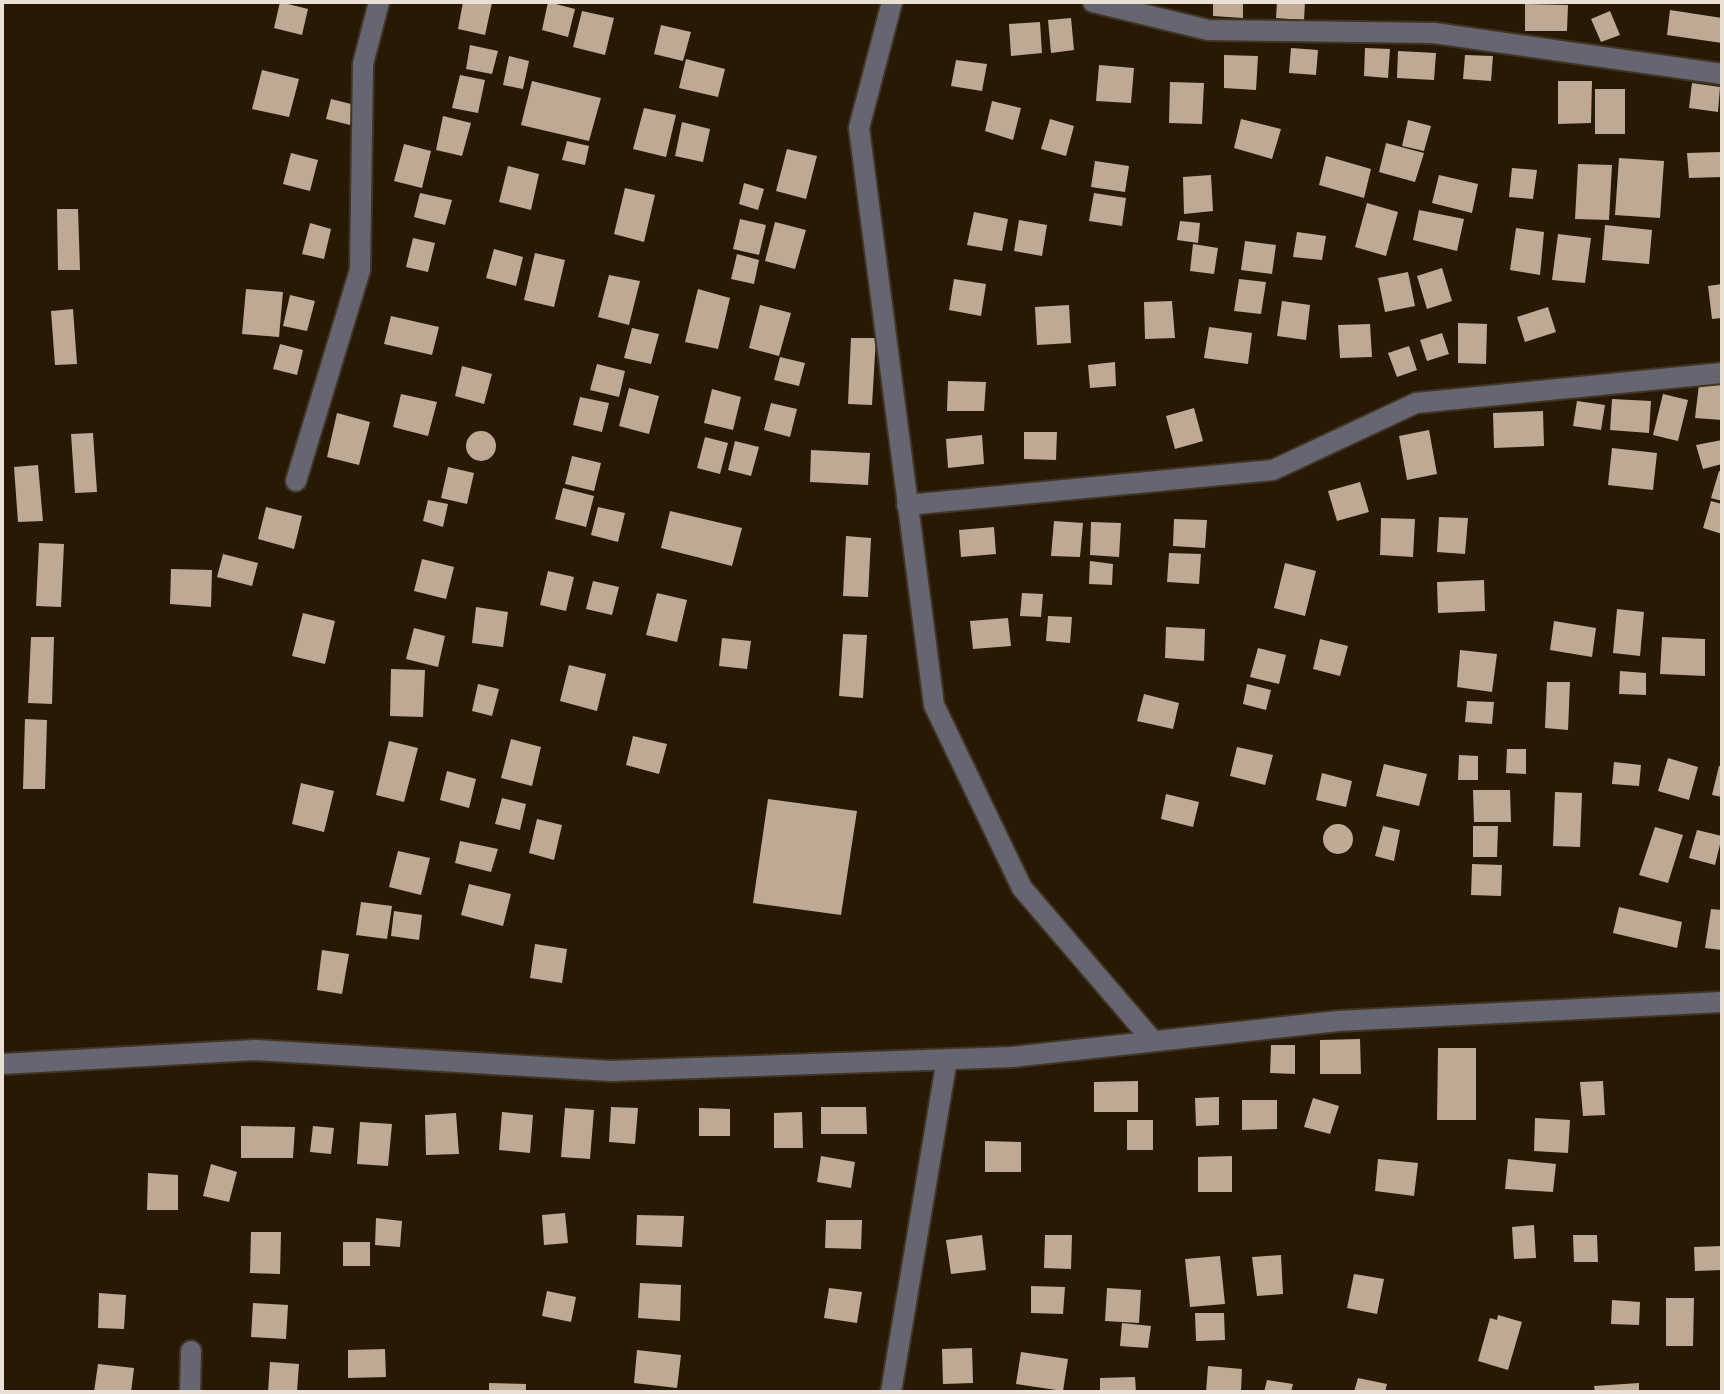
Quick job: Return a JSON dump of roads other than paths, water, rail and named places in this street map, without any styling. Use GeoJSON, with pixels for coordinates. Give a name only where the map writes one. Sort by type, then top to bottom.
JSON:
{"type":"FeatureCollection","features":[{"type":"Feature","properties":{"kind":"street"},"geometry":{"type":"LineString","coordinates":[[296,481],[360,270],[363,64],[379,2]]}},
{"type":"Feature","properties":{"kind":"street"},"geometry":{"type":"LineString","coordinates":[[892,2],[859,128],[934,705],[1022,888],[1153,1041]]}},
{"type":"Feature","properties":{"kind":"street"},"geometry":{"type":"LineString","coordinates":[[1093,2],[1208,30],[1434,33],[1722,74]]}},
{"type":"Feature","properties":{"kind":"street"},"geometry":{"type":"LineString","coordinates":[[907,505],[1273,470],[1416,403],[1722,373]]}},
{"type":"Feature","properties":{"kind":"street"},"geometry":{"type":"LineString","coordinates":[[2,1064],[255,1050],[611,1071],[1012,1057],[1338,1021],[1722,1002]]}},
{"type":"Feature","properties":{"kind":"street"},"geometry":{"type":"LineString","coordinates":[[891,1392],[947,1059]]}},
{"type":"Feature","properties":{"kind":"street"},"geometry":{"type":"LineString","coordinates":[[190,1392],[191,1351]]}}]}
